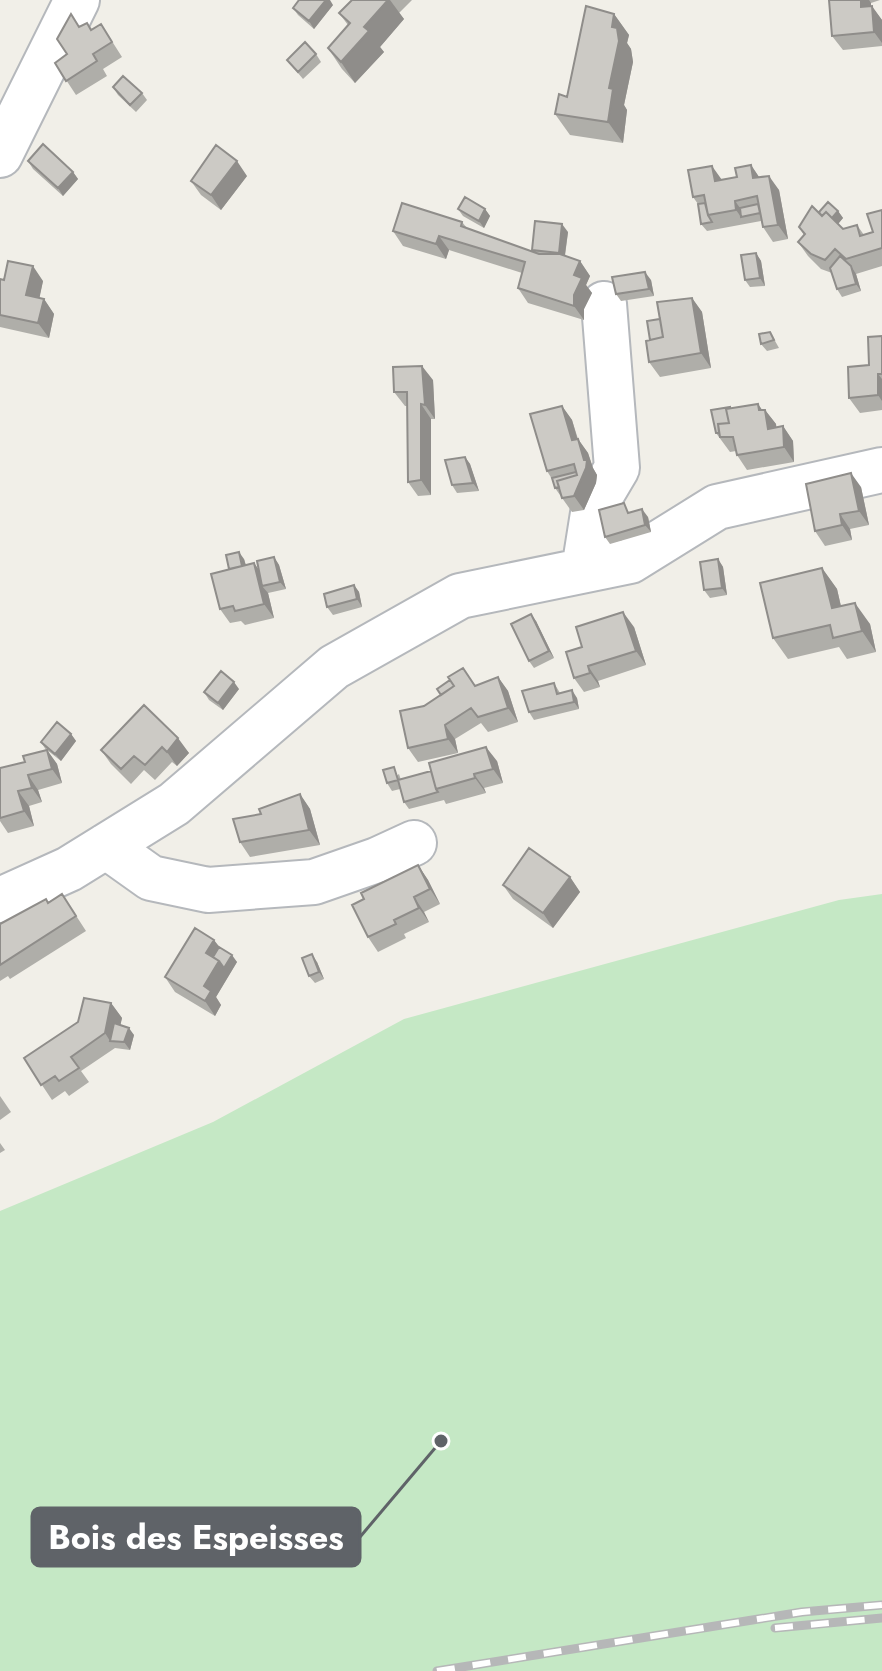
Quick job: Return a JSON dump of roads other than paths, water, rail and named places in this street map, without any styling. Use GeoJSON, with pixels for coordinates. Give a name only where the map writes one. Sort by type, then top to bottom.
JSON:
{"type":"FeatureCollection","features":[{"type":"Feature","properties":{"kind":"street"},"geometry":{"type":"LineString","coordinates":[[0,155],[77,0]]}},
{"type":"Feature","properties":{"kind":"street"},"geometry":{"type":"LineString","coordinates":[[584,570],[594,507],[617,468],[604,304]]}},
{"type":"Feature","properties":{"kind":"street"},"geometry":{"type":"LineString","coordinates":[[0,900],[69,869],[174,804],[334,667],[460,596],[630,561],[717,507],[882,470]]}},
{"type":"Feature","properties":{"kind":"street"},"geometry":{"type":"LineString","coordinates":[[106,846],[151,878],[208,890],[314,882],[414,843]]}},
{"type":"Feature","properties":{"kind":"railway"},"geometry":{"type":"LineString","coordinates":[[437,1671],[802,1612],[882,1605]]}},
{"type":"Feature","properties":{"kind":"railway"},"geometry":{"type":"LineString","coordinates":[[775,1628],[882,1618]]}},
{"type":"Feature","properties":{"kind":"place","name":"Bois des Espeisses"},"geometry":{"type":"Point","coordinates":[441,1441]}}]}
